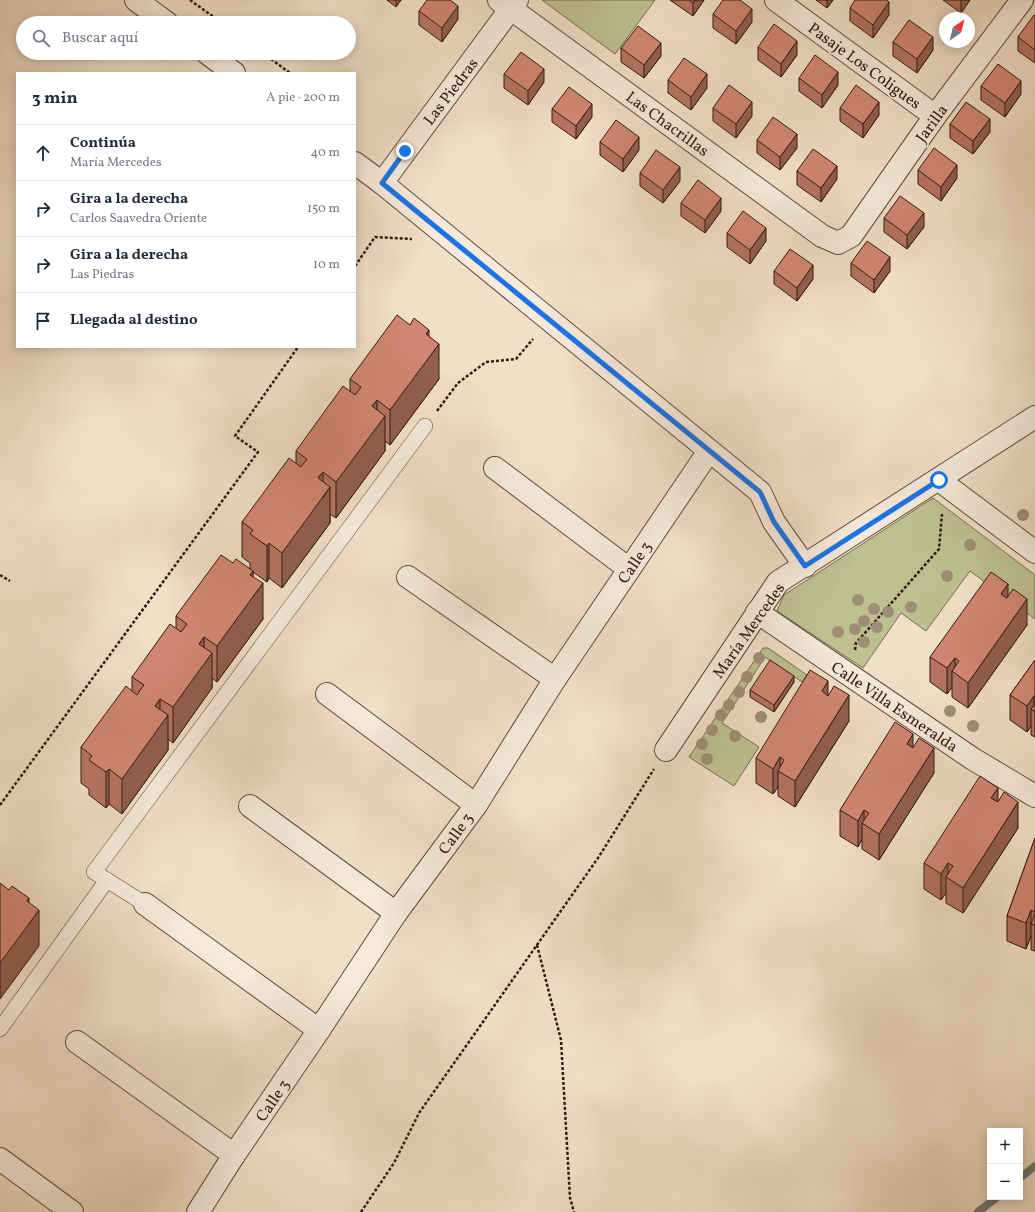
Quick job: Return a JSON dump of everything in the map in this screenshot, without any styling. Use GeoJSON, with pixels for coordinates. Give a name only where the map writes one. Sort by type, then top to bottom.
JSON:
{"type":"FeatureCollection","features":[{"type":"Feature","properties":{"kind":"street"},"geometry":{"type":"LineString","coordinates":[[136,0],[158,16]]}},
{"type":"Feature","properties":{"kind":"street","name":"Pasaje Los Coligues"},"geometry":{"type":"LineString","coordinates":[[776,0],[935,116]]}},
{"type":"Feature","properties":{"kind":"street","name":"Jarilla"},"geometry":{"type":"LineString","coordinates":[[838,243],[851,236],[935,116],[1022,0]]}},
{"type":"Feature","properties":{"kind":"street","name":"Las Piedras"},"geometry":{"type":"LineString","coordinates":[[382,183],[509,3]]}},
{"type":"Feature","properties":{"kind":"street","name":"Las Chacrillas"},"geometry":{"type":"LineString","coordinates":[[509,3],[822,236],[838,243]]}},
{"type":"Feature","properties":{"kind":"street"},"geometry":{"type":"LineString","coordinates":[[216,60],[233,72]]}},
{"type":"Feature","properties":{"kind":"street"},"geometry":{"type":"LineString","coordinates":[[356,164],[382,183],[760,492],[774,522],[805,566]]}},
{"type":"Feature","properties":{"kind":"street","name":"María Mercedes"},"geometry":{"type":"LineString","coordinates":[[666,750],[778,582],[1035,417]]}},
{"type":"Feature","properties":{"kind":"street","name":"Calle 3"},"geometry":{"type":"LineString","coordinates":[[198,1212],[396,913],[476,805],[555,679],[709,451]]}},
{"type":"Feature","properties":{"kind":"street"},"geometry":{"type":"LineString","coordinates":[[495,468],[630,568]]}},
{"type":"Feature","properties":{"kind":"street"},"geometry":{"type":"LineString","coordinates":[[939,480],[1035,552]]}},
{"type":"Feature","properties":{"kind":"street"},"geometry":{"type":"LineString","coordinates":[[408,577],[555,679]]}},
{"type":"Feature","properties":{"kind":"street","name":"Calle Villa Esmeralda"},"geometry":{"type":"LineString","coordinates":[[758,612],[973,758],[1035,796]]}},
{"type":"Feature","properties":{"kind":"street"},"geometry":{"type":"LineString","coordinates":[[327,694],[476,805]]}},
{"type":"Feature","properties":{"kind":"street"},"geometry":{"type":"LineString","coordinates":[[250,806],[396,913]]}},
{"type":"Feature","properties":{"kind":"street"},"geometry":{"type":"LineString","coordinates":[[145,904],[319,1030]]}},
{"type":"Feature","properties":{"kind":"street"},"geometry":{"type":"LineString","coordinates":[[78,1042],[234,1156]]}},
{"type":"Feature","properties":{"kind":"street"},"geometry":{"type":"LineString","coordinates":[[0,1159],[72,1212]]}},
{"type":"Feature","properties":{"kind":"lane"},"geometry":{"type":"LineString","coordinates":[[145,904],[94,872],[425,426]]}},
{"type":"Feature","properties":{"kind":"lane"},"geometry":{"type":"LineString","coordinates":[[0,1029],[107,880]]}},
{"type":"Feature","properties":{"kind":"path"},"geometry":{"type":"LineString","coordinates":[[190,0],[212,16]]}},
{"type":"Feature","properties":{"kind":"path"},"geometry":{"type":"LineString","coordinates":[[272,60],[289,72]]}},
{"type":"Feature","properties":{"kind":"path"},"geometry":{"type":"LineString","coordinates":[[356,265],[375,237],[420,240],[434,226]]}},
{"type":"Feature","properties":{"kind":"path"},"geometry":{"type":"LineString","coordinates":[[425,426],[458,383],[486,362],[516,359],[549,320]]}},
{"type":"Feature","properties":{"kind":"path"},"geometry":{"type":"LineString","coordinates":[[0,805],[258,452],[235,436],[297,348]]}},
{"type":"Feature","properties":{"kind":"path"},"geometry":{"type":"LineString","coordinates":[[854,656],[856,642],[939,549],[942,514]]}},
{"type":"Feature","properties":{"kind":"path"},"geometry":{"type":"LineString","coordinates":[[0,575],[10,581]]}},
{"type":"Feature","properties":{"kind":"path"},"geometry":{"type":"LineString","coordinates":[[361,1212],[394,1163],[419,1113],[598,858],[666,750]]}},
{"type":"Feature","properties":{"kind":"path"},"geometry":{"type":"LineString","coordinates":[[537,944],[561,1040],[570,1198],[574,1212]]}},
{"type":"Feature","properties":{"kind":"green space"},"geometry":{"type":"Polygon","coordinates":[[[542,0],[655,0],[615,54],[542,0]]]}},
{"type":"Feature","properties":{"kind":"green space"},"geometry":{"type":"Polygon","coordinates":[[[933,498],[1035,575],[1035,619],[970,571],[926,631],[901,613],[863,668],[777,611],[784,595],[933,498]]]}},
{"type":"Feature","properties":{"kind":"green space"},"geometry":{"type":"Polygon","coordinates":[[[763,648],[768,648],[807,675],[802,682],[765,657],[722,723],[759,747],[734,786],[689,757],[763,648]]]}},
{"type":"Feature","properties":{"kind":"building"},"geometry":{"type":"Polygon","coordinates":[[[427,0],[450,0],[458,6],[442,28],[419,11],[427,0]]]}},
{"type":"Feature","properties":{"kind":"building"},"geometry":{"type":"Polygon","coordinates":[[[723,0],[740,0],[752,9],[736,31],[713,14],[723,0]]]}},
{"type":"Feature","properties":{"kind":"building"},"geometry":{"type":"Polygon","coordinates":[[[855,0],[887,0],[889,2],[873,25],[850,8],[855,0]]]}},
{"type":"Feature","properties":{"kind":"building"},"geometry":{"type":"Polygon","coordinates":[[[1034,15],[1035,16],[1035,50],[1018,37],[1034,15]]]}},
{"type":"Feature","properties":{"kind":"building"},"geometry":{"type":"Polygon","coordinates":[[[909,20],[933,37],[917,59],[893,42],[909,20]]]}},
{"type":"Feature","properties":{"kind":"building"},"geometry":{"type":"Polygon","coordinates":[[[774,24],[797,41],[781,64],[758,47],[774,24]]]}},
{"type":"Feature","properties":{"kind":"building"},"geometry":{"type":"Polygon","coordinates":[[[638,26],[661,43],[644,65],[621,48],[638,26]]]}},
{"type":"Feature","properties":{"kind":"building"},"geometry":{"type":"Polygon","coordinates":[[[521,52],[544,69],[528,91],[504,74],[521,52]]]}},
{"type":"Feature","properties":{"kind":"building"},"geometry":{"type":"Polygon","coordinates":[[[815,55],[838,72],[822,95],[799,78],[815,55]]]}},
{"type":"Feature","properties":{"kind":"building"},"geometry":{"type":"Polygon","coordinates":[[[684,58],[707,74],[691,97],[668,80],[684,58]]]}},
{"type":"Feature","properties":{"kind":"building"},"geometry":{"type":"Polygon","coordinates":[[[998,64],[1021,81],[1005,103],[981,86],[998,64]]]}},
{"type":"Feature","properties":{"kind":"building"},"geometry":{"type":"Polygon","coordinates":[[[729,85],[752,102],[736,124],[713,108],[729,85]]]}},
{"type":"Feature","properties":{"kind":"building"},"geometry":{"type":"Polygon","coordinates":[[[856,85],[879,102],[863,124],[840,108],[856,85]]]}},
{"type":"Feature","properties":{"kind":"building"},"geometry":{"type":"Polygon","coordinates":[[[569,87],[592,104],[576,126],[552,109],[569,87]]]}},
{"type":"Feature","properties":{"kind":"building"},"geometry":{"type":"Polygon","coordinates":[[[966,102],[990,119],[973,141],[950,124],[966,102]]]}},
{"type":"Feature","properties":{"kind":"building"},"geometry":{"type":"Polygon","coordinates":[[[773,117],[797,134],[780,157],[757,140],[773,117]]]}},
{"type":"Feature","properties":{"kind":"building"},"geometry":{"type":"Polygon","coordinates":[[[616,120],[639,137],[623,159],[600,142],[616,120]]]}},
{"type":"Feature","properties":{"kind":"building"},"geometry":{"type":"Polygon","coordinates":[[[934,148],[957,165],[941,187],[918,170],[934,148]]]}},
{"type":"Feature","properties":{"kind":"building"},"geometry":{"type":"Polygon","coordinates":[[[813,149],[837,166],[821,188],[797,171],[813,149]]]}},
{"type":"Feature","properties":{"kind":"building"},"geometry":{"type":"Polygon","coordinates":[[[656,150],[680,167],[663,190],[640,173],[656,150]]]}},
{"type":"Feature","properties":{"kind":"building"},"geometry":{"type":"Polygon","coordinates":[[[698,180],[721,198],[705,220],[681,203],[698,180]]]}},
{"type":"Feature","properties":{"kind":"building"},"geometry":{"type":"Polygon","coordinates":[[[900,196],[924,213],[907,235],[884,218],[900,196]]]}},
{"type":"Feature","properties":{"kind":"building"},"geometry":{"type":"Polygon","coordinates":[[[743,211],[766,228],[750,250],[727,233],[743,211]]]}},
{"type":"Feature","properties":{"kind":"building"},"geometry":{"type":"Polygon","coordinates":[[[867,241],[890,257],[874,280],[851,263],[867,241]]]}},
{"type":"Feature","properties":{"kind":"building"},"geometry":{"type":"Polygon","coordinates":[[[790,249],[813,265],[797,288],[774,271],[790,249]]]}},
{"type":"Feature","properties":{"kind":"building"},"geometry":{"type":"Polygon","coordinates":[[[397,315],[410,325],[414,318],[429,330],[426,334],[439,344],[390,410],[377,400],[372,406],[385,416],[336,482],[323,472],[320,475],[318,478],[330,487],[282,553],[269,543],[267,546],[250,534],[253,530],[242,522],[289,458],[301,467],[307,459],[296,451],[343,386],[355,395],[361,387],[350,379],[397,315]]]}},
{"type":"Feature","properties":{"kind":"building"},"geometry":{"type":"Polygon","coordinates":[[[221,555],[233,563],[236,559],[253,571],[250,575],[263,583],[217,646],[204,637],[199,644],[212,653],[173,707],[160,699],[155,706],[168,715],[122,779],[109,769],[106,772],[89,760],[92,756],[81,747],[126,686],[137,695],[144,685],[132,677],[170,624],[181,632],[187,624],[176,616],[221,555]]]}},
{"type":"Feature","properties":{"kind":"building"},"geometry":{"type":"Polygon","coordinates":[[[991,572],[1008,584],[1001,594],[1007,598],[1013,589],[1027,599],[968,683],[952,671],[959,661],[955,658],[947,668],[930,657],[991,572]]]}},
{"type":"Feature","properties":{"kind":"building"},"geometry":{"type":"Polygon","coordinates":[[[770,660],[794,676],[774,705],[750,690],[770,660]]]}},
{"type":"Feature","properties":{"kind":"building"},"geometry":{"type":"Polygon","coordinates":[[[1035,660],[1035,696],[1027,706],[1010,695],[1035,660]]]}},
{"type":"Feature","properties":{"kind":"building"},"geometry":{"type":"Polygon","coordinates":[[[810,670],[828,681],[822,691],[828,696],[834,686],[849,695],[795,781],[778,771],[784,760],[780,757],[773,769],[756,758],[810,670]]]}},
{"type":"Feature","properties":{"kind":"building"},"geometry":{"type":"Polygon","coordinates":[[[1035,704],[1035,712],[1031,709],[1035,704]]]}},
{"type":"Feature","properties":{"kind":"building"},"geometry":{"type":"Polygon","coordinates":[[[895,722],[913,734],[907,744],[913,748],[919,738],[934,748],[879,834],[862,823],[869,813],[864,810],[858,821],[840,810],[895,722]]]}},
{"type":"Feature","properties":{"kind":"building"},"geometry":{"type":"Polygon","coordinates":[[[980,776],[998,788],[991,798],[998,802],[1004,792],[1018,802],[963,888],[946,877],[953,866],[948,863],[941,874],[924,863],[980,776]]]}},
{"type":"Feature","properties":{"kind":"building"},"geometry":{"type":"Polygon","coordinates":[[[1035,838],[1035,912],[1031,910],[1026,923],[1007,916],[1035,838]]]}},
{"type":"Feature","properties":{"kind":"building"},"geometry":{"type":"Polygon","coordinates":[[[0,883],[9,890],[12,886],[29,898],[27,901],[39,910],[0,963],[0,883]]]}},
{"type":"Feature","properties":{"kind":"building"},"geometry":{"type":"Polygon","coordinates":[[[1035,914],[1035,925],[1031,924],[1035,914]]]}},
{"type":"Feature","properties":{"kind":"waterway"},"geometry":{"type":"LineString","coordinates":[[1023,1176],[1035,1166]]}},
{"type":"Feature","properties":{"kind":"waterway"},"geometry":{"type":"LineString","coordinates":[[978,1212],[993,1200]]}},
{"type":"Feature","properties":{"kind":"route"},"geometry":{"type":"LineString","coordinates":[[405,151],[382,183],[760,492],[774,522],[805,566],[939,480]]}}]}
